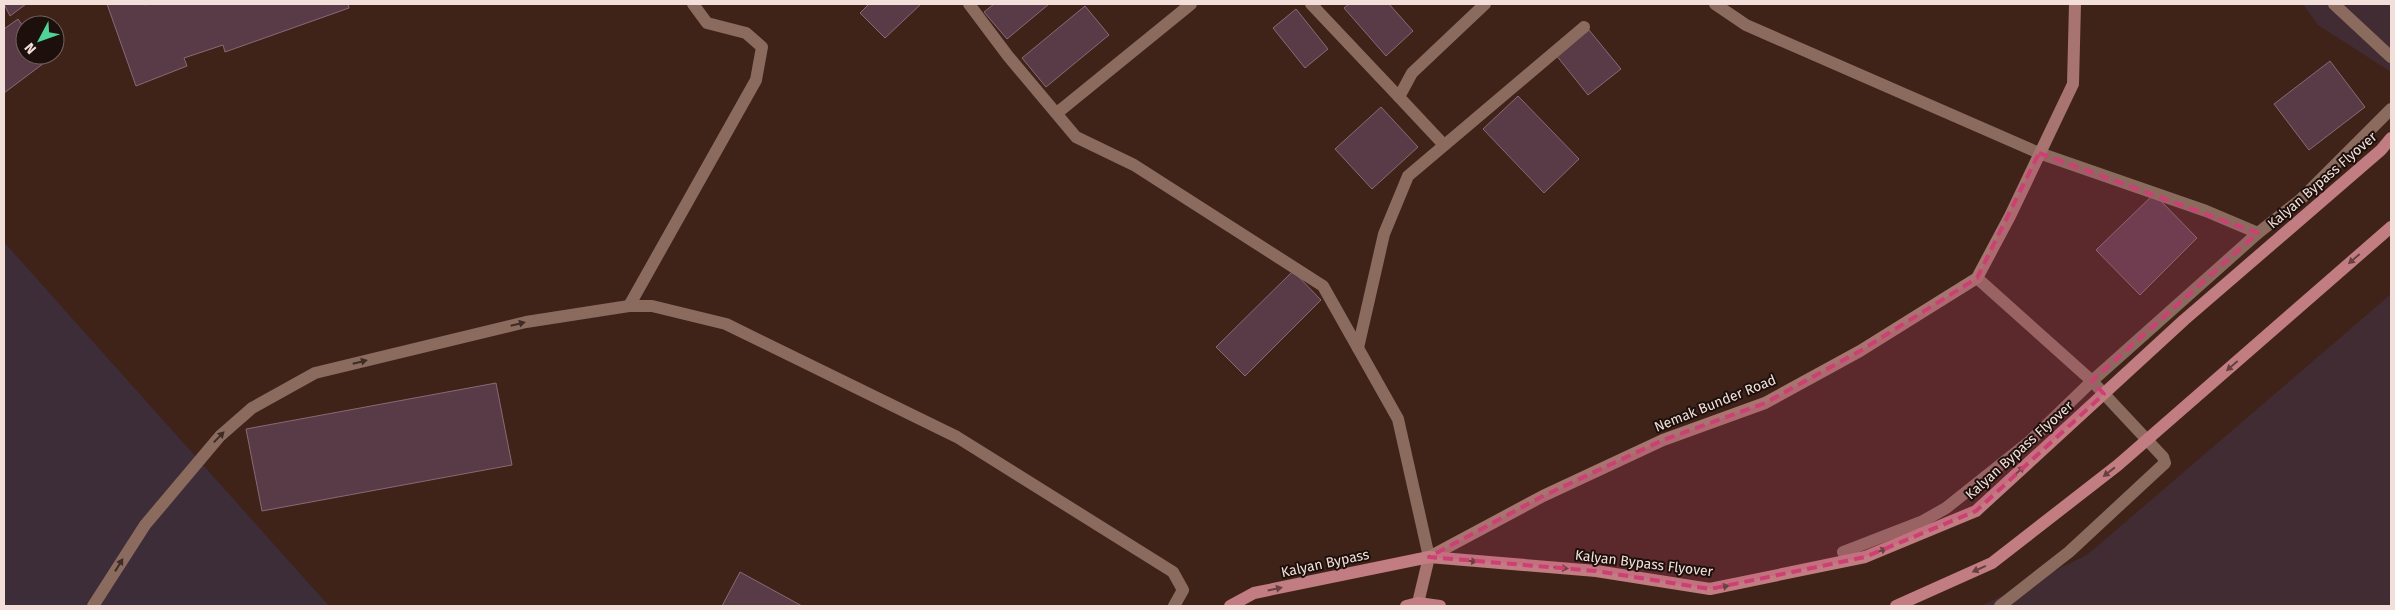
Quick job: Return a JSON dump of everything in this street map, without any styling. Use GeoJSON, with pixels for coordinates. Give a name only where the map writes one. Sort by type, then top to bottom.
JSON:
{"type":"FeatureCollection","features":[{"type":"Feature","properties":{"kind":"main road","name":"Kalyan Bypass Flyover"},"geometry":{"type":"LineString","coordinates":[[1428,557],[1596,571],[1710,589],[1865,557],[1976,511],[2184,320],[2381,150],[2391,138]]}},
{"type":"Feature","properties":{"kind":"main road"},"geometry":{"type":"LineString","coordinates":[[1896,606],[1992,563],[2118,465],[2391,228]]}},
{"type":"Feature","properties":{"kind":"main road","name":"Kalyan Bypass"},"geometry":{"type":"LineString","coordinates":[[1230,606],[1254,593],[1428,557]]}},
{"type":"Feature","properties":{"kind":"main road"},"geometry":{"type":"LineString","coordinates":[[1412,605],[1440,606]]}},
{"type":"Feature","properties":{"kind":"street"},"geometry":{"type":"LineString","coordinates":[[629,306],[756,80],[762,47],[746,34],[707,23],[694,4]]}},
{"type":"Feature","properties":{"kind":"street"},"geometry":{"type":"LineString","coordinates":[[970,4],[1008,56],[1076,137],[1134,165],[1323,286],[1398,419],[1428,557],[1412,605]]}},
{"type":"Feature","properties":{"kind":"street"},"geometry":{"type":"LineString","coordinates":[[1057,113],[1190,4]]}},
{"type":"Feature","properties":{"kind":"street"},"geometry":{"type":"LineString","coordinates":[[1311,4],[1444,145]]}},
{"type":"Feature","properties":{"kind":"street"},"geometry":{"type":"LineString","coordinates":[[1399,97],[1412,72],[1485,4]]}},
{"type":"Feature","properties":{"kind":"street"},"geometry":{"type":"LineString","coordinates":[[1715,4],[1746,24],[2039,153],[2206,211],[2258,233]]}},
{"type":"Feature","properties":{"kind":"street"},"geometry":{"type":"LineString","coordinates":[[2000,606],[2069,552],[2165,463],[2163,457],[2092,381],[1977,278],[2010,216],[2073,84],[2075,4]]}},
{"type":"Feature","properties":{"kind":"street"},"geometry":{"type":"LineString","coordinates":[[2334,4],[2391,57]]}},
{"type":"Feature","properties":{"kind":"street"},"geometry":{"type":"LineString","coordinates":[[1358,348],[1384,234],[1408,176],[1584,27]]}},
{"type":"Feature","properties":{"kind":"street"},"geometry":{"type":"LineString","coordinates":[[1843,552],[1923,521],[1946,508],[2029,442],[2092,381],[2258,233],[2300,200],[2391,109]]}},
{"type":"Feature","properties":{"kind":"street","name":"Nemak Bunder Road"},"geometry":{"type":"LineString","coordinates":[[1428,557],[1543,496],[1663,440],[1766,402],[1860,351],[1977,278]]}},
{"type":"Feature","properties":{"kind":"street"},"geometry":{"type":"LineString","coordinates":[[93,606],[144,525],[220,436],[252,408],[315,373],[526,322],[629,306],[652,306],[726,324],[957,437],[1173,572],[1183,590],[1174,606]]}},
{"type":"Feature","properties":{"kind":"highlighted area"},"geometry":{"type":"Polygon","coordinates":[[[2039,153],[2258,233],[2092,381],[2104,394],[1976,511],[1865,557],[1710,589],[1596,571],[1429,557],[1543,496],[1663,440],[1765,403],[1860,351],[1977,278],[2039,153]]]}},
{"type":"Feature","properties":{"kind":"shaded area"},"geometry":{"type":"Polygon","coordinates":[[[2303,4],[2391,4],[2391,72],[2318,25],[2303,4]]]}},
{"type":"Feature","properties":{"kind":"shaded area"},"geometry":{"type":"Polygon","coordinates":[[[4,242],[329,606],[4,606],[4,242]]]}},
{"type":"Feature","properties":{"kind":"shaded area"},"geometry":{"type":"Polygon","coordinates":[[[2391,294],[2391,606],[1981,606],[2087,555],[2391,294]]]}},
{"type":"Feature","properties":{"kind":"building"},"geometry":{"type":"Polygon","coordinates":[[[4,4],[26,4],[10,16],[4,4]]]}},
{"type":"Feature","properties":{"kind":"building"},"geometry":{"type":"Polygon","coordinates":[[[107,4],[348,4],[349,8],[225,52],[223,45],[184,58],[187,66],[136,86],[107,4]]]}},
{"type":"Feature","properties":{"kind":"building"},"geometry":{"type":"Polygon","coordinates":[[[869,4],[921,4],[885,38],[860,13],[869,4]]]}},
{"type":"Feature","properties":{"kind":"building"},"geometry":{"type":"Polygon","coordinates":[[[994,4],[1049,4],[1007,39],[984,12],[994,4]]]}},
{"type":"Feature","properties":{"kind":"building"},"geometry":{"type":"Polygon","coordinates":[[[1349,4],[1389,4],[1413,31],[1386,56],[1344,8],[1349,4]]]}},
{"type":"Feature","properties":{"kind":"building"},"geometry":{"type":"Polygon","coordinates":[[[1085,6],[1109,35],[1046,87],[1022,58],[1085,6]]]}},
{"type":"Feature","properties":{"kind":"building"},"geometry":{"type":"Polygon","coordinates":[[[1296,9],[1328,49],[1305,68],[1273,28],[1296,9]]]}},
{"type":"Feature","properties":{"kind":"building"},"geometry":{"type":"Polygon","coordinates":[[[15,21],[15,65],[41,65],[4,93],[4,29],[15,21]]]}},
{"type":"Feature","properties":{"kind":"building"},"geometry":{"type":"Polygon","coordinates":[[[1589,30],[1621,69],[1588,95],[1556,55],[1589,30]]]}},
{"type":"Feature","properties":{"kind":"building"},"geometry":{"type":"Polygon","coordinates":[[[2330,61],[2365,107],[2309,150],[2274,104],[2330,61]]]}},
{"type":"Feature","properties":{"kind":"building"},"geometry":{"type":"Polygon","coordinates":[[[1518,96],[1579,159],[1544,193],[1483,129],[1518,96]]]}},
{"type":"Feature","properties":{"kind":"building"},"geometry":{"type":"Polygon","coordinates":[[[1381,107],[1418,147],[1372,189],[1335,149],[1381,107]]]}},
{"type":"Feature","properties":{"kind":"building"},"geometry":{"type":"Polygon","coordinates":[[[2154,194],[2197,238],[2140,295],[2096,250],[2154,194]]]}},
{"type":"Feature","properties":{"kind":"building"},"geometry":{"type":"Polygon","coordinates":[[[1293,271],[1321,300],[1245,376],[1216,347],[1293,271]]]}},
{"type":"Feature","properties":{"kind":"building"},"geometry":{"type":"Polygon","coordinates":[[[496,383],[512,465],[262,511],[246,429],[496,383]]]}},
{"type":"Feature","properties":{"kind":"building"},"geometry":{"type":"Polygon","coordinates":[[[740,572],[802,606],[722,606],[740,572]]]}}]}
